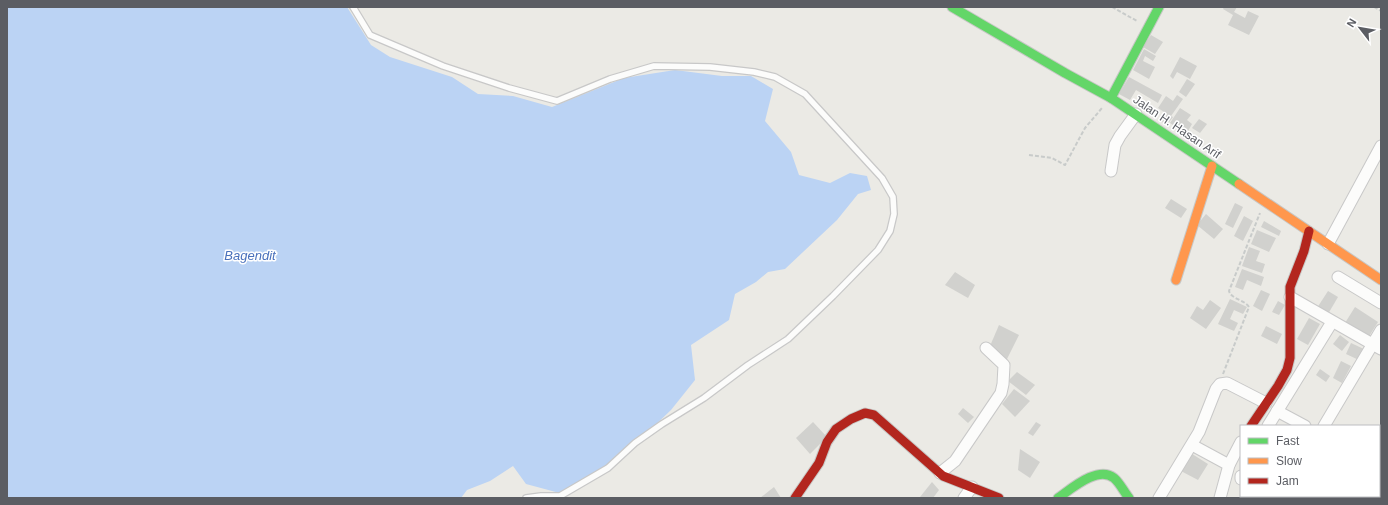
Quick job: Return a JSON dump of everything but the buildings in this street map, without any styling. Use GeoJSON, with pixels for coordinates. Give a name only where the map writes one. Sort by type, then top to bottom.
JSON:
{"type":"FeatureCollection","features":[{"type":"Feature","properties":{"kind":"street","name":"Jalan H. Hasan Arif"},"geometry":{"type":"LineString","coordinates":[[952,7],[1111,98],[1381,280]]}},
{"type":"Feature","properties":{"kind":"street"},"geometry":{"type":"LineString","coordinates":[[1111,98],[1159,7]]}},
{"type":"Feature","properties":{"kind":"street"},"geometry":{"type":"LineString","coordinates":[[1111,171],[1115,145],[1136,114]]}},
{"type":"Feature","properties":{"kind":"street"},"geometry":{"type":"LineString","coordinates":[[1328,244],[1381,146]]}},
{"type":"Feature","properties":{"kind":"street"},"geometry":{"type":"LineString","coordinates":[[1176,280],[1212,166]]}},
{"type":"Feature","properties":{"kind":"street"},"geometry":{"type":"LineString","coordinates":[[1252,425],[1287,370],[1290,358],[1290,287],[1296,268],[1304,251],[1309,231]]}},
{"type":"Feature","properties":{"kind":"street"},"geometry":{"type":"LineString","coordinates":[[1338,277],[1381,303]]}},
{"type":"Feature","properties":{"kind":"street"},"geometry":{"type":"LineString","coordinates":[[1290,297],[1377,347]]}},
{"type":"Feature","properties":{"kind":"street"},"geometry":{"type":"LineString","coordinates":[[1269,425],[1332,322]]}},
{"type":"Feature","properties":{"kind":"street"},"geometry":{"type":"LineString","coordinates":[[1325,425],[1377,347],[1381,330]]}},
{"type":"Feature","properties":{"kind":"street"},"geometry":{"type":"LineString","coordinates":[[940,473],[954,463],[1001,393],[1004,365],[986,348]]}},
{"type":"Feature","properties":{"kind":"street"},"geometry":{"type":"LineString","coordinates":[[1159,498],[1200,432],[1218,386],[1222,383],[1227,383],[1266,403]]}},
{"type":"Feature","properties":{"kind":"street"},"geometry":{"type":"LineString","coordinates":[[1277,411],[1303,425]]}},
{"type":"Feature","properties":{"kind":"street"},"geometry":{"type":"LineString","coordinates":[[795,498],[819,463],[827,442],[836,429],[851,418],[864,414],[874,415],[943,476],[999,498]]}},
{"type":"Feature","properties":{"kind":"street"},"geometry":{"type":"LineString","coordinates":[[1220,498],[1229,465],[1240,444]]}},
{"type":"Feature","properties":{"kind":"street"},"geometry":{"type":"LineString","coordinates":[[1192,445],[1229,465]]}},
{"type":"Feature","properties":{"kind":"street"},"geometry":{"type":"LineString","coordinates":[[1058,498],[1092,476],[1101,474],[1107,474],[1113,477],[1129,498]]}},
{"type":"Feature","properties":{"kind":"street"},"geometry":{"type":"LineString","coordinates":[[964,498],[972,487]]}},
{"type":"Feature","properties":{"kind":"lane"},"geometry":{"type":"LineString","coordinates":[[353,7],[370,35],[443,66],[509,88],[557,101],[610,79],[654,66],[710,67],[754,72],[775,77],[805,94],[882,178],[893,197],[894,214],[890,231],[878,250],[788,339],[748,365],[704,398],[640,439],[608,468],[560,496],[526,498]]}},
{"type":"Feature","properties":{"kind":"path"},"geometry":{"type":"LineString","coordinates":[[1112,7],[1149,27]]}},
{"type":"Feature","properties":{"kind":"path"},"geometry":{"type":"LineString","coordinates":[[1374,7],[1381,11]]}},
{"type":"Feature","properties":{"kind":"path"},"geometry":{"type":"LineString","coordinates":[[1029,155],[1052,158],[1065,165],[1085,128],[1111,98]]}},
{"type":"Feature","properties":{"kind":"path"},"geometry":{"type":"LineString","coordinates":[[1218,386],[1249,307],[1247,304],[1230,295],[1229,291],[1265,201]]}},
{"type":"Feature","properties":{"kind":"water","name":"Bagendit"},"geometry":{"type":"Polygon","coordinates":[[[7,7],[347,7],[371,45],[390,57],[452,77],[478,94],[513,96],[552,107],[624,78],[675,70],[722,76],[751,76],[773,89],[765,121],[791,152],[799,175],[830,183],[850,173],[867,176],[871,190],[858,194],[837,220],[785,269],[768,272],[756,282],[735,294],[729,320],[691,345],[695,380],[671,410],[606,472],[567,495],[526,484],[513,466],[490,481],[467,490],[461,498],[7,498],[7,7]]]}},
{"type":"Feature","properties":{"kind":"traffic: fast"},"geometry":{"type":"LineString","coordinates":[[952,7],[1111,98],[1239,184]]}},
{"type":"Feature","properties":{"kind":"traffic: fast"},"geometry":{"type":"LineString","coordinates":[[1111,98],[1159,7]]}},
{"type":"Feature","properties":{"kind":"traffic: fast"},"geometry":{"type":"LineString","coordinates":[[1058,498],[1077,484],[1100,474],[1108,475],[1114,478],[1129,498]]}},
{"type":"Feature","properties":{"kind":"traffic: slow"},"geometry":{"type":"LineString","coordinates":[[1176,280],[1212,166]]}},
{"type":"Feature","properties":{"kind":"traffic: slow"},"geometry":{"type":"LineString","coordinates":[[1239,184],[1381,280]]}},
{"type":"Feature","properties":{"kind":"traffic: jam"},"geometry":{"type":"LineString","coordinates":[[1252,425],[1287,370],[1290,358],[1290,287],[1304,251],[1309,231]]}},
{"type":"Feature","properties":{"kind":"traffic: jam"},"geometry":{"type":"LineString","coordinates":[[795,498],[819,463],[827,442],[836,429],[851,419],[865,413],[874,415],[943,476],[999,498]]}}]}
